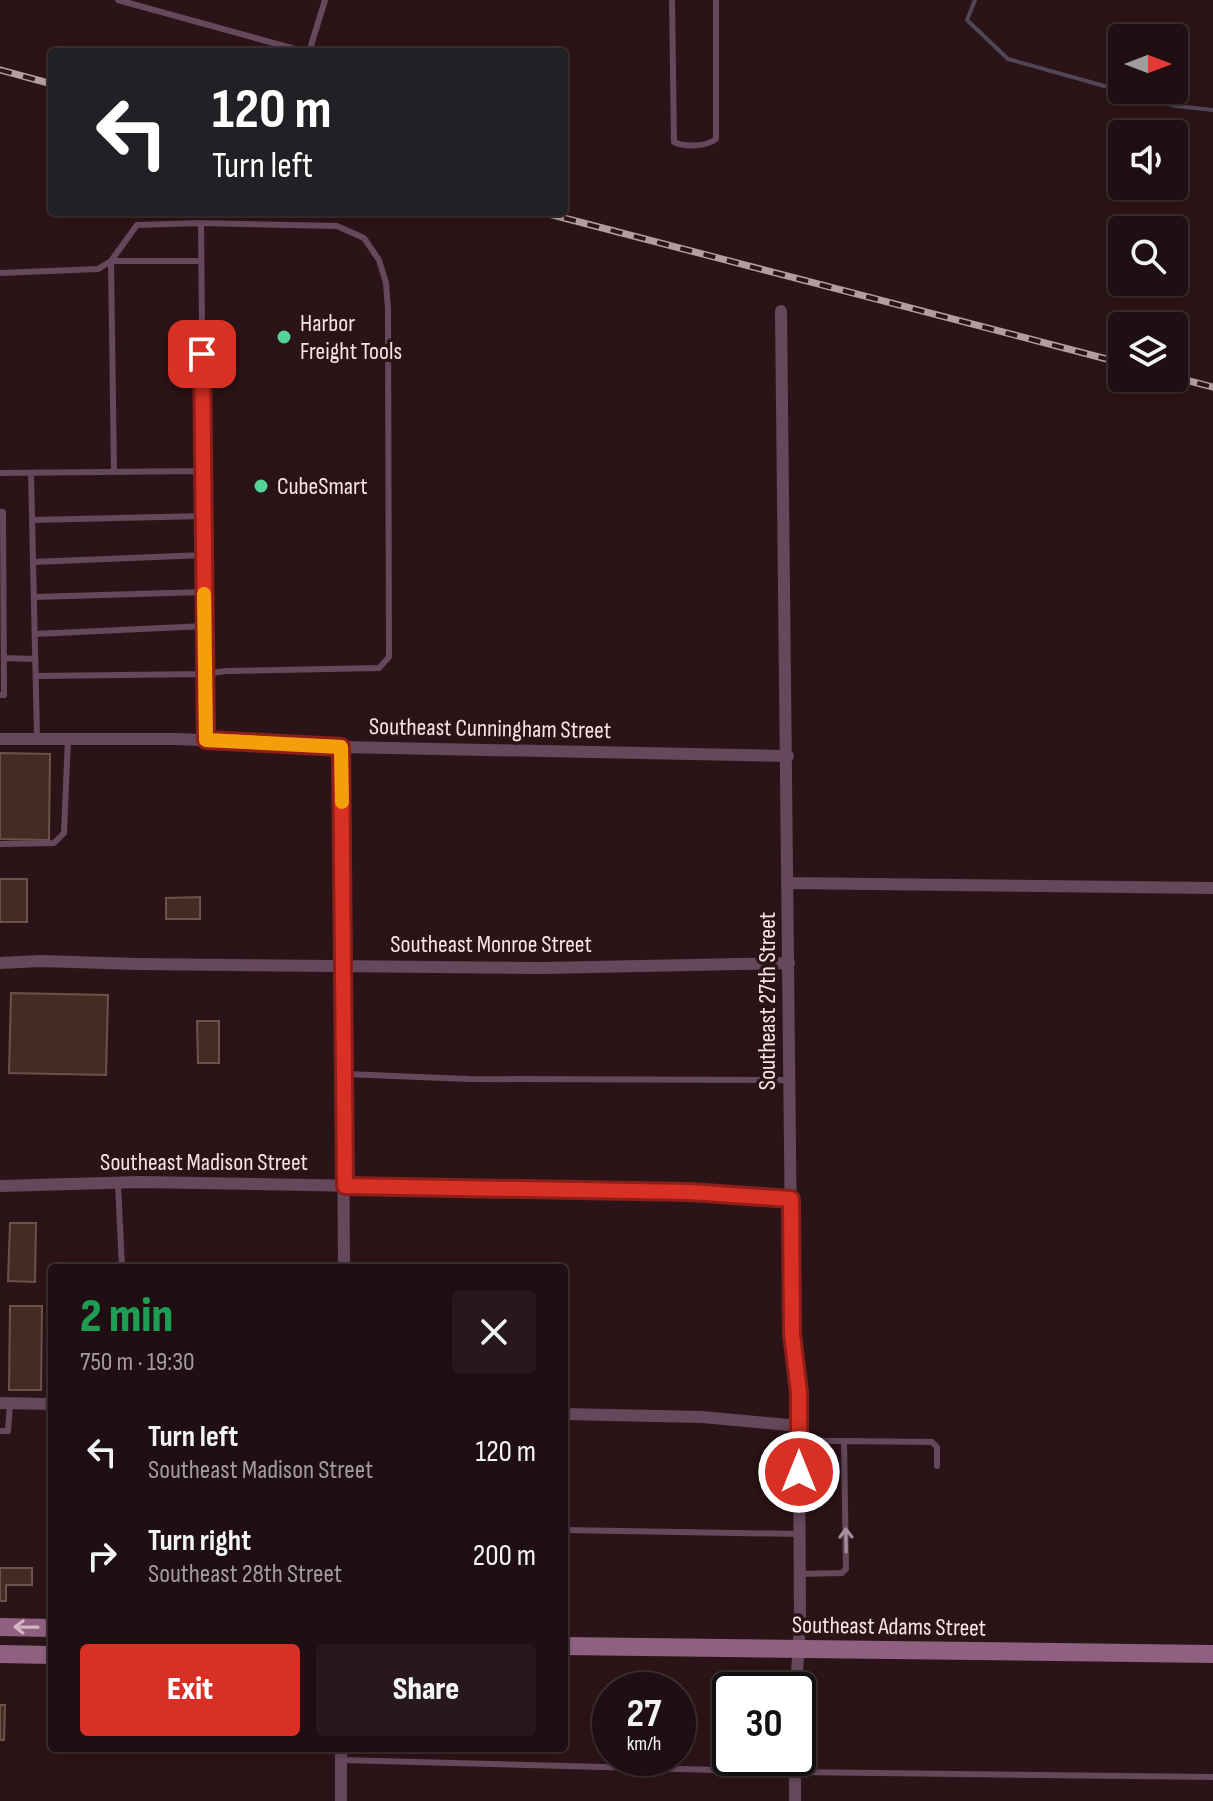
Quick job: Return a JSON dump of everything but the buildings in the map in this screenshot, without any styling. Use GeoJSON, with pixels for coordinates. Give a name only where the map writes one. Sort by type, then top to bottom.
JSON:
{"type":"FeatureCollection","features":[{"type":"Feature","properties":{"kind":"main road"},"geometry":{"type":"LineString","coordinates":[[0,1627],[48,1628]]}},
{"type":"Feature","properties":{"kind":"main road","name":"Southeast Adams Street"},"geometry":{"type":"LineString","coordinates":[[568,1646],[1213,1654]]}},
{"type":"Feature","properties":{"kind":"main road"},"geometry":{"type":"LineString","coordinates":[[0,1654],[48,1655]]}},
{"type":"Feature","properties":{"kind":"street","name":"Southeast 27th Street"},"geometry":{"type":"LineString","coordinates":[[781,311],[792,1334],[799,1392],[796,1672]]}},
{"type":"Feature","properties":{"kind":"street","name":"Southeast Cunningham Street"},"geometry":{"type":"LineString","coordinates":[[0,739],[206,740],[341,747],[788,756]]}},
{"type":"Feature","properties":{"kind":"street"},"geometry":{"type":"LineString","coordinates":[[341,747],[344,1264]]}},
{"type":"Feature","properties":{"kind":"street"},"geometry":{"type":"LineString","coordinates":[[788,883],[1213,888]]}},
{"type":"Feature","properties":{"kind":"street","name":"Southeast Monroe Street"},"geometry":{"type":"LineString","coordinates":[[0,963],[543,968],[789,963]]}},
{"type":"Feature","properties":{"kind":"street","name":"Southeast Madison Street"},"geometry":{"type":"LineString","coordinates":[[0,1186],[118,1182],[689,1192],[791,1199]]}},
{"type":"Feature","properties":{"kind":"street"},"geometry":{"type":"LineString","coordinates":[[5,1403],[48,1404]]}},
{"type":"Feature","properties":{"kind":"street"},"geometry":{"type":"LineString","coordinates":[[568,1414],[702,1417],[799,1426]]}},
{"type":"Feature","properties":{"kind":"street"},"geometry":{"type":"LineString","coordinates":[[341,1754],[341,1801]]}},
{"type":"Feature","properties":{"kind":"street"},"geometry":{"type":"LineString","coordinates":[[795,1776],[795,1801]]}},
{"type":"Feature","properties":{"kind":"lane"},"geometry":{"type":"LineString","coordinates":[[118,0],[293,48]]}},
{"type":"Feature","properties":{"kind":"lane"},"geometry":{"type":"LineString","coordinates":[[309,48],[325,0]]}},
{"type":"Feature","properties":{"kind":"lane"},"geometry":{"type":"LineString","coordinates":[[672,0],[674,142],[679,145],[710,144],[716,139],[716,0]]}},
{"type":"Feature","properties":{"kind":"lane"},"geometry":{"type":"LineString","coordinates":[[201,223],[206,740]]}},
{"type":"Feature","properties":{"kind":"lane"},"geometry":{"type":"LineString","coordinates":[[0,273],[98,269],[111,261],[137,225],[337,226],[364,238],[379,260],[386,283],[389,657],[379,668],[36,676]]}},
{"type":"Feature","properties":{"kind":"lane"},"geometry":{"type":"LineString","coordinates":[[111,261],[201,261]]}},
{"type":"Feature","properties":{"kind":"lane"},"geometry":{"type":"LineString","coordinates":[[111,261],[114,472]]}},
{"type":"Feature","properties":{"kind":"lane"},"geometry":{"type":"LineString","coordinates":[[0,473],[203,471]]}},
{"type":"Feature","properties":{"kind":"lane"},"geometry":{"type":"LineString","coordinates":[[31,473],[37,737]]}},
{"type":"Feature","properties":{"kind":"lane"},"geometry":{"type":"LineString","coordinates":[[0,512],[3,512],[4,658],[4,695],[0,695]]}},
{"type":"Feature","properties":{"kind":"lane"},"geometry":{"type":"LineString","coordinates":[[32,520],[204,516]]}},
{"type":"Feature","properties":{"kind":"lane"},"geometry":{"type":"LineString","coordinates":[[33,562],[204,555]]}},
{"type":"Feature","properties":{"kind":"lane"},"geometry":{"type":"LineString","coordinates":[[34,597],[204,592]]}},
{"type":"Feature","properties":{"kind":"lane"},"geometry":{"type":"LineString","coordinates":[[35,634],[205,626]]}},
{"type":"Feature","properties":{"kind":"lane"},"geometry":{"type":"LineString","coordinates":[[4,658],[35,659]]}},
{"type":"Feature","properties":{"kind":"lane"},"geometry":{"type":"LineString","coordinates":[[0,844],[54,843],[64,833],[68,738]]}},
{"type":"Feature","properties":{"kind":"lane"},"geometry":{"type":"LineString","coordinates":[[345,1074],[468,1079],[790,1080]]}},
{"type":"Feature","properties":{"kind":"lane"},"geometry":{"type":"LineString","coordinates":[[118,1182],[122,1264]]}},
{"type":"Feature","properties":{"kind":"lane"},"geometry":{"type":"LineString","coordinates":[[0,1431],[8,1431],[5,1403]]}},
{"type":"Feature","properties":{"kind":"lane"},"geometry":{"type":"LineString","coordinates":[[799,1441],[932,1442],[937,1447],[937,1466]]}},
{"type":"Feature","properties":{"kind":"lane"},"geometry":{"type":"LineString","coordinates":[[799,1574],[842,1573],[846,1569],[844,1441]]}},
{"type":"Feature","properties":{"kind":"lane"},"geometry":{"type":"LineString","coordinates":[[568,1530],[799,1534]]}},
{"type":"Feature","properties":{"kind":"lane"},"geometry":{"type":"LineString","coordinates":[[341,1754],[712,1769]]}},
{"type":"Feature","properties":{"kind":"lane"},"geometry":{"type":"LineString","coordinates":[[816,1772],[1213,1777]]}},
{"type":"Feature","properties":{"kind":"waterway"},"geometry":{"type":"LineString","coordinates":[[975,0],[967,20],[1008,59],[1176,106],[1213,110]]}},
{"type":"Feature","properties":{"kind":"railway"},"geometry":{"type":"LineString","coordinates":[[0,70],[48,83]]}},
{"type":"Feature","properties":{"kind":"railway"},"geometry":{"type":"LineString","coordinates":[[556,216],[1108,359]]}},
{"type":"Feature","properties":{"kind":"railway"},"geometry":{"type":"LineString","coordinates":[[1188,381],[1213,387]]}},
{"type":"Feature","properties":{"kind":"slow traffic"},"geometry":{"type":"LineString","coordinates":[[204,594],[206,740],[341,747],[342,802]]}},
{"type":"Feature","properties":{"kind":"place","name":"Harbor Freight Tools"},"geometry":{"type":"Point","coordinates":[284,337]}},
{"type":"Feature","properties":{"kind":"place","name":"CubeSmart"},"geometry":{"type":"Point","coordinates":[261,486]}},
{"type":"Feature","properties":{"kind":"route"},"geometry":{"type":"LineString","coordinates":[[202,354],[206,740],[341,747],[345,1186],[689,1192],[791,1199],[792,1334],[799,1392],[799,1472]]}}]}
